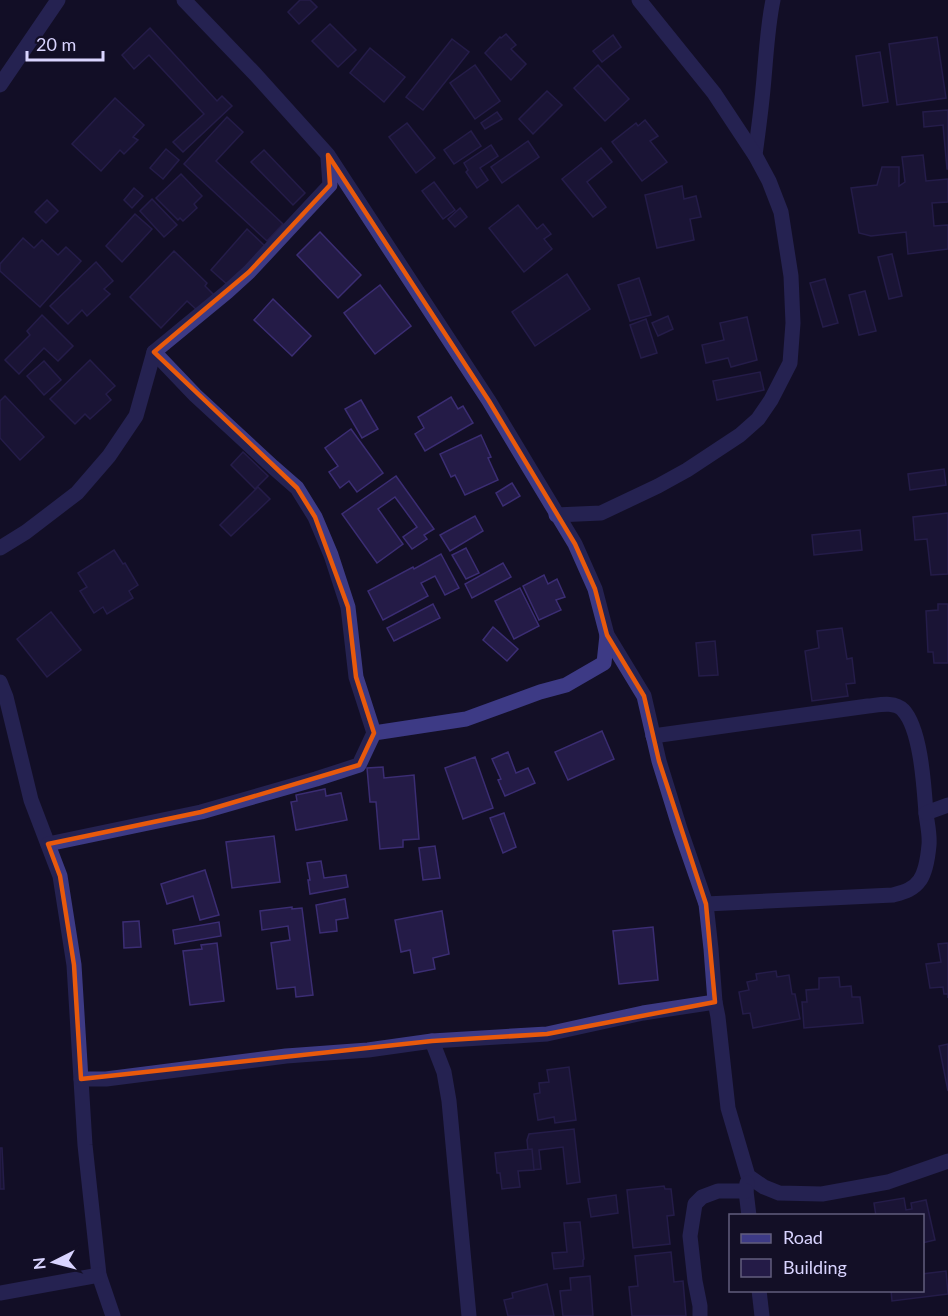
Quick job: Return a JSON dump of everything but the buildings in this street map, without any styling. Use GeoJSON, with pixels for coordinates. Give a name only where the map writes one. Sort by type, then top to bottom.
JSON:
{"type":"FeatureCollection","features":[{"type":"Feature","properties":{"kind":"street"},"geometry":{"type":"LineString","coordinates":[[0,85],[58,0]]}},
{"type":"Feature","properties":{"kind":"street"},"geometry":{"type":"LineString","coordinates":[[184,0],[328,155],[489,401],[575,544],[595,589],[607,635],[644,696],[659,761],[706,904],[728,1108],[747,1184],[749,1214]]}},
{"type":"Feature","properties":{"kind":"street"},"geometry":{"type":"LineString","coordinates":[[556,515],[601,513],[687,470],[740,435],[758,419],[771,400],[790,363],[793,323],[791,276],[781,212],[769,181],[755,155],[714,93],[639,0]]}},
{"type":"Feature","properties":{"kind":"street"},"geometry":{"type":"LineString","coordinates":[[755,155],[773,0]]}},
{"type":"Feature","properties":{"kind":"street"},"geometry":{"type":"LineString","coordinates":[[0,548],[26,532],[77,493],[109,456],[136,416],[154,352],[249,272],[330,185],[328,155]]}},
{"type":"Feature","properties":{"kind":"street"},"geometry":{"type":"LineString","coordinates":[[48,844],[201,812],[359,765],[374,733],[356,677],[348,608],[331,555],[315,517],[297,488],[195,395],[154,352]]}},
{"type":"Feature","properties":{"kind":"street"},"geometry":{"type":"LineString","coordinates":[[374,733],[466,719],[566,685],[604,663],[607,635]]}},
{"type":"Feature","properties":{"kind":"street"},"geometry":{"type":"LineString","coordinates":[[0,682],[6,697],[31,800],[60,876],[74,965],[85,1145],[99,1275],[113,1316]]}},
{"type":"Feature","properties":{"kind":"street"},"geometry":{"type":"LineString","coordinates":[[653,736],[891,704],[904,711],[917,743],[925,785],[929,843],[921,878],[913,889],[893,895],[706,904]]}},
{"type":"Feature","properties":{"kind":"street"},"geometry":{"type":"LineString","coordinates":[[926,813],[948,805]]}},
{"type":"Feature","properties":{"kind":"street"},"geometry":{"type":"LineString","coordinates":[[81,1079],[106,1079],[286,1056],[368,1050],[432,1041],[547,1034],[643,1013],[715,1002]]}},
{"type":"Feature","properties":{"kind":"street"},"geometry":{"type":"LineString","coordinates":[[432,1041],[444,1072],[449,1101],[469,1316]]}},
{"type":"Feature","properties":{"kind":"street"},"geometry":{"type":"LineString","coordinates":[[700,1316],[690,1236],[696,1204],[702,1197],[747,1184],[779,1193],[822,1194],[888,1182],[948,1161]]}},
{"type":"Feature","properties":{"kind":"street"},"geometry":{"type":"LineString","coordinates":[[0,1293],[99,1275]]}},
{"type":"Feature","properties":{"kind":"street"},"geometry":{"type":"LineString","coordinates":[[759,1292],[762,1316]]}},
{"type":"Feature","properties":{"kind":"highlighted area"},"geometry":{"type":"Polygon","coordinates":[[[328,155],[489,401],[575,544],[595,589],[607,635],[644,696],[659,761],[706,904],[715,1002],[547,1034],[432,1041],[81,1079],[74,965],[60,876],[48,844],[201,812],[359,765],[374,733],[356,677],[348,607],[315,517],[297,488],[154,352],[249,272],[330,185],[328,155]]]}}]}
